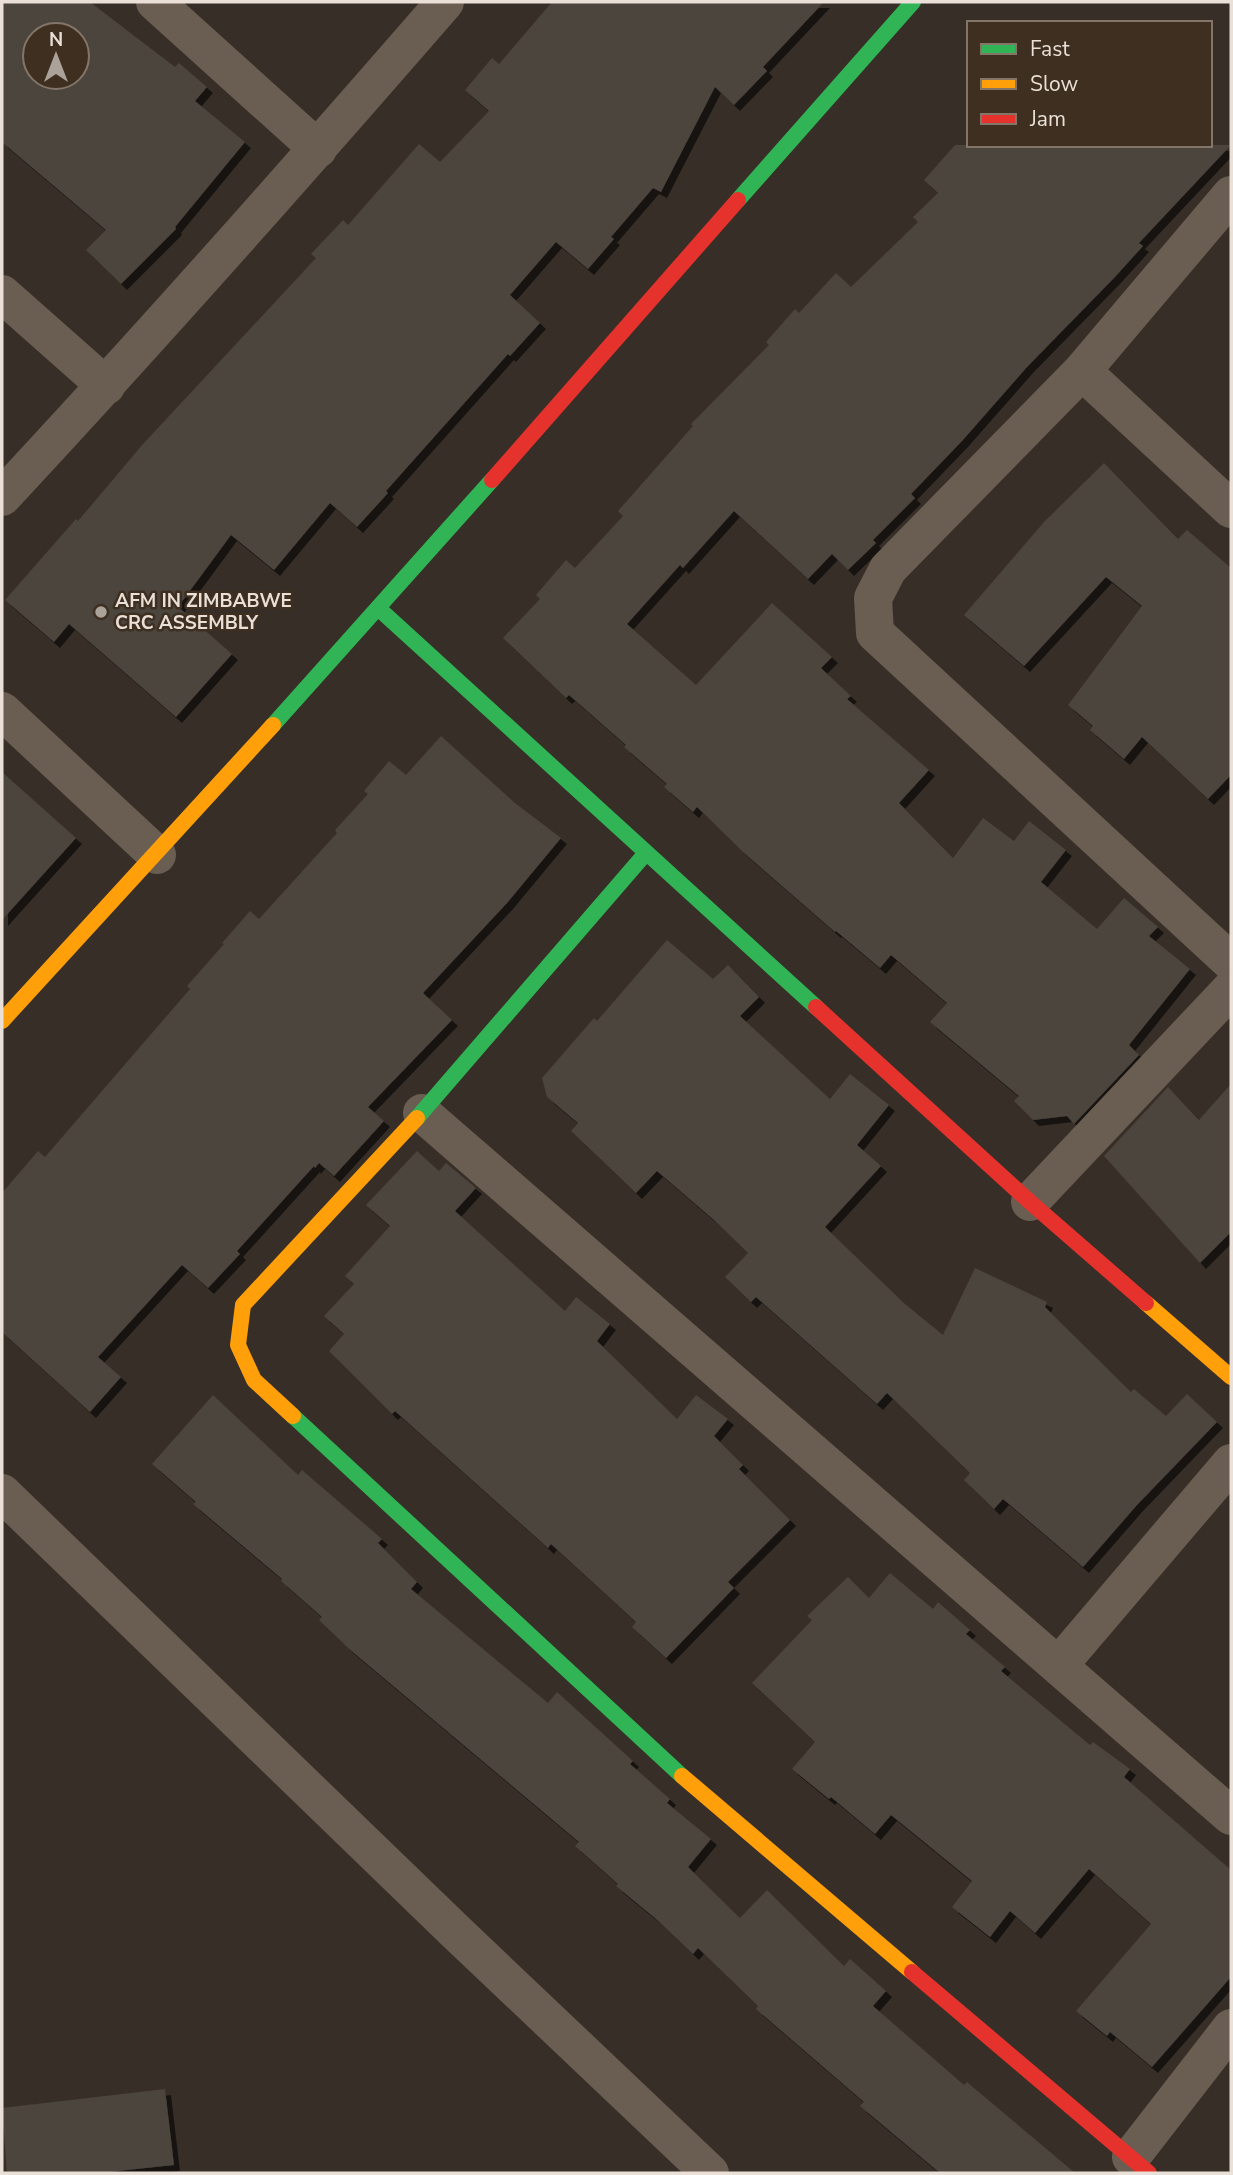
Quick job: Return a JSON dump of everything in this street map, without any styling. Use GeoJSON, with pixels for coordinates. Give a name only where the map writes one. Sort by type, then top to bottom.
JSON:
{"type":"FeatureCollection","features":[{"type":"Feature","properties":{"kind":"street"},"geometry":{"type":"LineString","coordinates":[[155,2],[318,149]]}},
{"type":"Feature","properties":{"kind":"street"},"geometry":{"type":"LineString","coordinates":[[2,497],[106,386],[445,2]]}},
{"type":"Feature","properties":{"kind":"street"},"geometry":{"type":"LineString","coordinates":[[2,1021],[157,855],[378,608],[913,2]]}},
{"type":"Feature","properties":{"kind":"street"},"geometry":{"type":"LineString","coordinates":[[1231,195],[1082,372],[888,569],[873,598],[875,633],[1231,962]]}},
{"type":"Feature","properties":{"kind":"street"},"geometry":{"type":"LineString","coordinates":[[2,294],[106,386]]}},
{"type":"Feature","properties":{"kind":"street"},"geometry":{"type":"LineString","coordinates":[[1082,372],[1231,509]]}},
{"type":"Feature","properties":{"kind":"street"},"geometry":{"type":"LineString","coordinates":[[378,608],[1030,1202],[1231,1377]]}},
{"type":"Feature","properties":{"kind":"street"},"geometry":{"type":"LineString","coordinates":[[2,711],[157,855]]}},
{"type":"Feature","properties":{"kind":"street"},"geometry":{"type":"LineString","coordinates":[[646,853],[422,1113],[243,1305],[238,1345],[254,1380],[684,1778],[1140,2165],[1231,2028]]}},
{"type":"Feature","properties":{"kind":"street"},"geometry":{"type":"LineString","coordinates":[[1030,1202],[1231,989]]}},
{"type":"Feature","properties":{"kind":"street"},"geometry":{"type":"LineString","coordinates":[[422,1113],[1231,1816]]}},
{"type":"Feature","properties":{"kind":"street"},"geometry":{"type":"LineString","coordinates":[[1059,1665],[1231,1463]]}},
{"type":"Feature","properties":{"kind":"street"},"geometry":{"type":"LineString","coordinates":[[2,1493],[710,2173]]}},
{"type":"Feature","properties":{"kind":"building"},"geometry":{"type":"Polygon","coordinates":[[[2,2],[90,2],[175,67],[179,63],[207,87],[195,101],[245,142],[176,229],[121,284],[86,250],[106,230],[2,142],[2,2]]]}},
{"type":"Feature","properties":{"kind":"building"},"geometry":{"type":"Polygon","coordinates":[[[552,2],[824,2],[763,67],[767,71],[734,105],[715,87],[661,192],[653,188],[588,269],[556,242],[510,295],[540,323],[510,356],[508,354],[357,527],[330,503],[274,570],[231,535],[178,607],[232,654],[176,717],[69,624],[54,642],[5,600],[76,519],[78,521],[143,444],[316,258],[311,254],[343,220],[348,225],[419,144],[440,162],[489,111],[465,90],[492,58],[499,64],[552,2]]]}},
{"type":"Feature","properties":{"kind":"building"},"geometry":{"type":"Polygon","coordinates":[[[955,145],[1231,145],[1139,243],[1143,246],[1114,278],[1027,367],[911,494],[915,498],[873,540],[876,543],[848,570],[832,554],[808,579],[734,511],[683,568],[680,565],[627,624],[696,685],[772,603],[832,657],[821,668],[851,696],[847,699],[929,770],[899,803],[953,858],[983,818],[1014,841],[1029,821],[1066,850],[1041,882],[1097,929],[1124,898],[1158,927],[1149,936],[1190,969],[1129,1045],[1139,1055],[1074,1124],[1067,1116],[1033,1120],[1014,1101],[1019,1096],[930,1022],[947,1003],[891,955],[880,968],[835,932],[743,852],[697,807],[693,812],[664,787],[667,784],[624,747],[626,745],[569,695],[566,698],[503,638],[540,599],[536,595],[566,560],[575,568],[623,516],[618,511],[693,426],[691,424],[769,345],[766,342],[795,309],[799,313],[836,273],[851,287],[918,222],[913,217],[938,193],[924,180],[955,145]]]}},
{"type":"Feature","properties":{"kind":"building"},"geometry":{"type":"Polygon","coordinates":[[[1104,463],[1178,539],[1187,530],[1231,568],[1231,775],[1208,799],[1142,737],[1124,759],[1090,730],[1093,726],[1068,705],[1142,606],[1106,577],[1024,666],[964,615],[1044,522],[1104,463]]]}},
{"type":"Feature","properties":{"kind":"building"},"geometry":{"type":"Polygon","coordinates":[[[441,736],[515,803],[561,838],[507,903],[423,993],[452,1020],[368,1107],[384,1121],[334,1176],[319,1163],[315,1168],[314,1166],[237,1251],[240,1254],[208,1288],[182,1265],[98,1357],[121,1377],[90,1412],[2,1332],[2,1193],[38,1151],[45,1157],[190,989],[187,986],[250,911],[259,919],[337,833],[335,830],[368,794],[364,791],[389,761],[406,775],[441,736]]]}},
{"type":"Feature","properties":{"kind":"building"},"geometry":{"type":"Polygon","coordinates":[[[2,772],[76,838],[2,920],[2,772]]]}},
{"type":"Feature","properties":{"kind":"building"},"geometry":{"type":"Polygon","coordinates":[[[667,940],[713,979],[728,965],[759,997],[740,1016],[830,1099],[850,1074],[889,1105],[857,1145],[881,1166],[825,1227],[905,1304],[943,1335],[975,1268],[1047,1302],[1045,1307],[1131,1392],[1134,1389],[1166,1416],[1187,1394],[1217,1422],[1137,1505],[1083,1567],[1003,1499],[994,1509],[964,1480],[970,1473],[887,1393],[877,1404],[756,1297],[751,1302],[725,1277],[748,1253],[657,1171],[636,1193],[571,1131],[578,1123],[547,1097],[542,1078],[594,1018],[597,1021],[667,940]]]}},
{"type":"Feature","properties":{"kind":"building"},"geometry":{"type":"Polygon","coordinates":[[[1231,1084],[1231,1232],[1200,1263],[1104,1156],[1168,1087],[1199,1120],[1231,1084]]]}},
{"type":"Feature","properties":{"kind":"building"},"geometry":{"type":"Polygon","coordinates":[[[417,1151],[439,1171],[446,1163],[476,1188],[455,1211],[565,1311],[576,1297],[610,1324],[597,1341],[677,1419],[696,1395],[728,1419],[714,1436],[743,1465],[739,1469],[790,1520],[728,1582],[734,1588],[666,1658],[632,1627],[636,1622],[551,1544],[548,1548],[395,1411],[392,1414],[329,1351],[344,1334],[324,1316],[354,1284],[345,1276],[390,1226],[366,1205],[417,1151]]]}},
{"type":"Feature","properties":{"kind":"building"},"geometry":{"type":"Polygon","coordinates":[[[213,1395],[298,1475],[302,1470],[382,1539],[378,1543],[417,1582],[411,1589],[548,1703],[557,1692],[633,1761],[630,1764],[670,1799],[667,1803],[711,1839],[688,1867],[740,1918],[767,1890],[844,1966],[850,1959],[886,1991],[873,2006],[964,2085],[967,2082],[1075,2173],[940,2173],[860,2106],[864,2102],[756,2009],[758,2006],[698,1948],[693,1954],[616,1886],[618,1884],[575,1846],[579,1842],[348,1648],[319,1620],[322,1617],[281,1581],[282,1579],[193,1504],[196,1502],[152,1464],[213,1395]]]}},
{"type":"Feature","properties":{"kind":"building"},"geometry":{"type":"Polygon","coordinates":[[[890,1573],[933,1609],[938,1602],[970,1630],[966,1634],[1005,1667],[1001,1671],[1090,1745],[1093,1742],[1130,1769],[1124,1777],[1231,1870],[1231,1977],[1152,2067],[1110,2032],[1107,2036],[1076,2011],[1151,1924],[1089,1869],[1035,1933],[1010,1911],[990,1937],[952,1907],[972,1881],[891,1815],[875,1834],[792,1769],[815,1742],[752,1683],[812,1620],[807,1616],[848,1577],[869,1598],[890,1573]]]}},
{"type":"Feature","properties":{"kind":"building"},"geometry":{"type":"Polygon","coordinates":[[[165,2089],[174,2165],[99,2173],[7,2173],[2,2108],[165,2089]]]}},
{"type":"Feature","properties":{"kind":"traffic: fast"},"geometry":{"type":"LineString","coordinates":[[738,200],[913,2]]}},
{"type":"Feature","properties":{"kind":"traffic: fast"},"geometry":{"type":"LineString","coordinates":[[273,725],[492,480]]}},
{"type":"Feature","properties":{"kind":"traffic: fast"},"geometry":{"type":"LineString","coordinates":[[378,608],[816,1007]]}},
{"type":"Feature","properties":{"kind":"traffic: fast"},"geometry":{"type":"LineString","coordinates":[[417,1118],[646,853]]}},
{"type":"Feature","properties":{"kind":"traffic: fast"},"geometry":{"type":"LineString","coordinates":[[293,1416],[682,1776]]}},
{"type":"Feature","properties":{"kind":"traffic: slow"},"geometry":{"type":"LineString","coordinates":[[2,1021],[273,725]]}},
{"type":"Feature","properties":{"kind":"traffic: slow"},"geometry":{"type":"LineString","coordinates":[[293,1416],[254,1380],[238,1345],[243,1305],[417,1118]]}},
{"type":"Feature","properties":{"kind":"traffic: slow"},"geometry":{"type":"LineString","coordinates":[[1146,1303],[1231,1377]]}},
{"type":"Feature","properties":{"kind":"traffic: slow"},"geometry":{"type":"LineString","coordinates":[[682,1776],[912,1972]]}},
{"type":"Feature","properties":{"kind":"traffic: jam"},"geometry":{"type":"LineString","coordinates":[[492,480],[738,200]]}},
{"type":"Feature","properties":{"kind":"traffic: jam"},"geometry":{"type":"LineString","coordinates":[[816,1007],[1030,1202],[1146,1303]]}},
{"type":"Feature","properties":{"kind":"traffic: jam"},"geometry":{"type":"LineString","coordinates":[[912,1972],[1149,2173]]}},
{"type":"Feature","properties":{"kind":"place","name":"AFM IN ZIMBABWE CRC ASSEMBLY"},"geometry":{"type":"Point","coordinates":[101,612]}}]}
